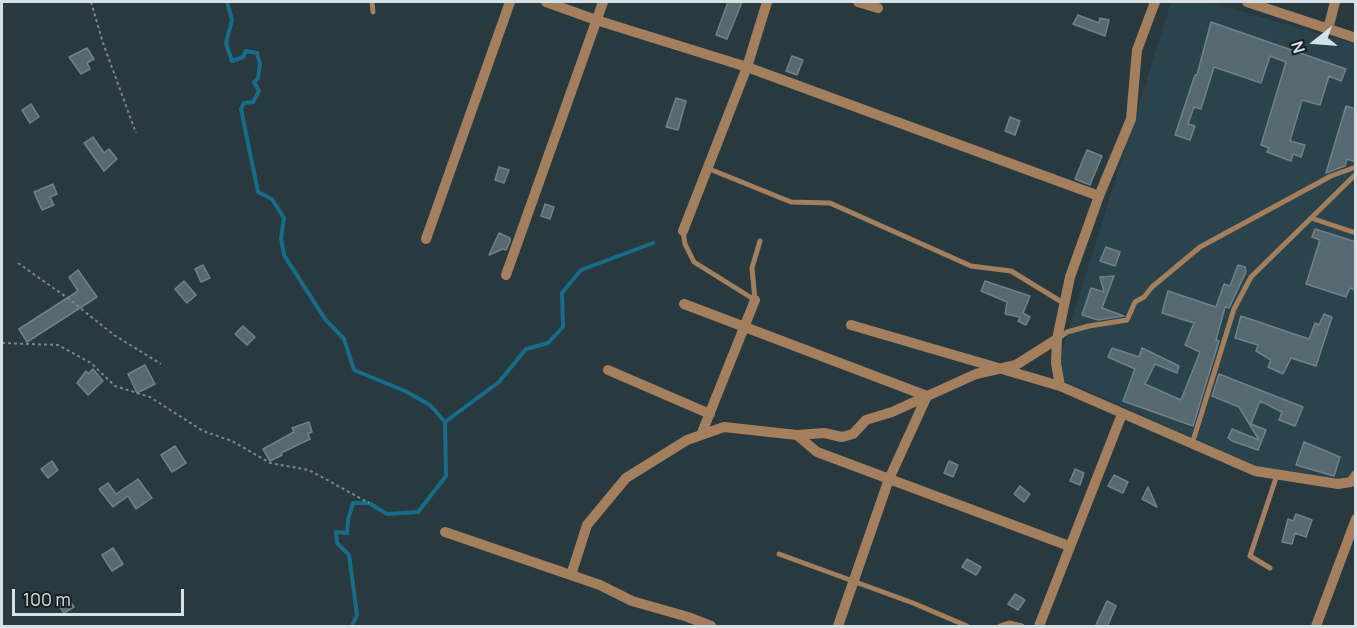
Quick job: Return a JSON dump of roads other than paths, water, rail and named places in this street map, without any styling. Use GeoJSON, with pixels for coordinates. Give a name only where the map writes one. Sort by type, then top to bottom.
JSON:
{"type":"FeatureCollection","features":[{"type":"Feature","properties":{"kind":"street"},"geometry":{"type":"LineString","coordinates":[[426,239],[510,2]]}},
{"type":"Feature","properties":{"kind":"street"},"geometry":{"type":"LineString","coordinates":[[546,2],[596,21],[747,67],[1099,195]]}},
{"type":"Feature","properties":{"kind":"street"},"geometry":{"type":"LineString","coordinates":[[506,274],[603,2]]}},
{"type":"Feature","properties":{"kind":"street"},"geometry":{"type":"LineString","coordinates":[[683,231],[747,67],[767,2]]}},
{"type":"Feature","properties":{"kind":"street"},"geometry":{"type":"LineString","coordinates":[[858,2],[878,8]]}},
{"type":"Feature","properties":{"kind":"street"},"geometry":{"type":"LineString","coordinates":[[1060,386],[1056,363],[1057,339],[1070,277],[1099,195],[1131,119],[1137,50],[1155,2]]}},
{"type":"Feature","properties":{"kind":"street"},"geometry":{"type":"LineString","coordinates":[[1247,2],[1356,38]]}},
{"type":"Feature","properties":{"kind":"street"},"geometry":{"type":"LineString","coordinates":[[1328,28],[1335,2]]}},
{"type":"Feature","properties":{"kind":"street"},"geometry":{"type":"LineString","coordinates":[[701,435],[756,300]]}},
{"type":"Feature","properties":{"kind":"street"},"geometry":{"type":"LineString","coordinates":[[684,304],[927,396]]}},
{"type":"Feature","properties":{"kind":"street"},"geometry":{"type":"LineString","coordinates":[[851,325],[1060,386],[1255,471],[1338,484],[1354,483]]}},
{"type":"Feature","properties":{"kind":"street"},"geometry":{"type":"LineString","coordinates":[[571,575],[587,525],[626,478],[687,440],[724,427],[797,435],[824,433],[842,437],[852,434],[866,420],[976,374],[1016,365],[1057,339]]}},
{"type":"Feature","properties":{"kind":"street"},"geometry":{"type":"LineString","coordinates":[[608,370],[710,414]]}},
{"type":"Feature","properties":{"kind":"street"},"geometry":{"type":"LineString","coordinates":[[838,627],[889,478],[927,396]]}},
{"type":"Feature","properties":{"kind":"street"},"geometry":{"type":"LineString","coordinates":[[1041,626],[1069,546],[1122,414]]}},
{"type":"Feature","properties":{"kind":"street"},"geometry":{"type":"LineString","coordinates":[[797,435],[817,452],[1069,546]]}},
{"type":"Feature","properties":{"kind":"street"},"geometry":{"type":"LineString","coordinates":[[1316,627],[1356,519]]}},
{"type":"Feature","properties":{"kind":"street"},"geometry":{"type":"LineString","coordinates":[[445,532],[600,585],[633,601],[688,616],[711,627]]}},
{"type":"Feature","properties":{"kind":"lane"},"geometry":{"type":"LineString","coordinates":[[372,2],[373,12]]}},
{"type":"Feature","properties":{"kind":"lane"},"geometry":{"type":"LineString","coordinates":[[1057,339],[1067,332],[1127,320],[1135,302],[1144,297],[1152,286],[1200,247],[1331,176],[1356,166]]}},
{"type":"Feature","properties":{"kind":"lane"},"geometry":{"type":"LineString","coordinates":[[707,168],[791,202],[830,203],[971,266],[1011,271],[1065,304]]}},
{"type":"Feature","properties":{"kind":"lane"},"geometry":{"type":"LineString","coordinates":[[1192,444],[1234,309],[1251,277],[1356,174]]}},
{"type":"Feature","properties":{"kind":"lane"},"geometry":{"type":"LineString","coordinates":[[1311,218],[1356,233]]}},
{"type":"Feature","properties":{"kind":"lane"},"geometry":{"type":"LineString","coordinates":[[683,231],[685,244],[694,262],[756,300]]}},
{"type":"Feature","properties":{"kind":"lane"},"geometry":{"type":"LineString","coordinates":[[756,300],[753,268],[760,241]]}},
{"type":"Feature","properties":{"kind":"lane"},"geometry":{"type":"LineString","coordinates":[[1270,568],[1250,556],[1277,475]]}},
{"type":"Feature","properties":{"kind":"lane"},"geometry":{"type":"LineString","coordinates":[[779,554],[854,580],[967,627]]}},
{"type":"Feature","properties":{"kind":"lane"},"geometry":{"type":"LineString","coordinates":[[1000,627],[1010,623],[1022,627]]}},
{"type":"Feature","properties":{"kind":"waterway"},"geometry":{"type":"LineString","coordinates":[[227,2],[232,20],[226,43],[232,61],[243,57],[246,51],[257,53],[260,64],[258,78],[254,82],[259,91],[253,102],[244,103],[241,109],[258,192],[272,199],[284,218],[281,238],[284,255],[325,319],[344,339],[354,370],[405,391],[430,405],[445,422],[446,476],[418,512],[387,514],[369,503],[353,503],[347,533],[336,532],[337,543],[349,555],[357,615],[352,626]]}},
{"type":"Feature","properties":{"kind":"waterway"},"geometry":{"type":"LineString","coordinates":[[445,422],[499,382],[526,349],[548,343],[563,327],[562,293],[581,270],[653,243]]}}]}
